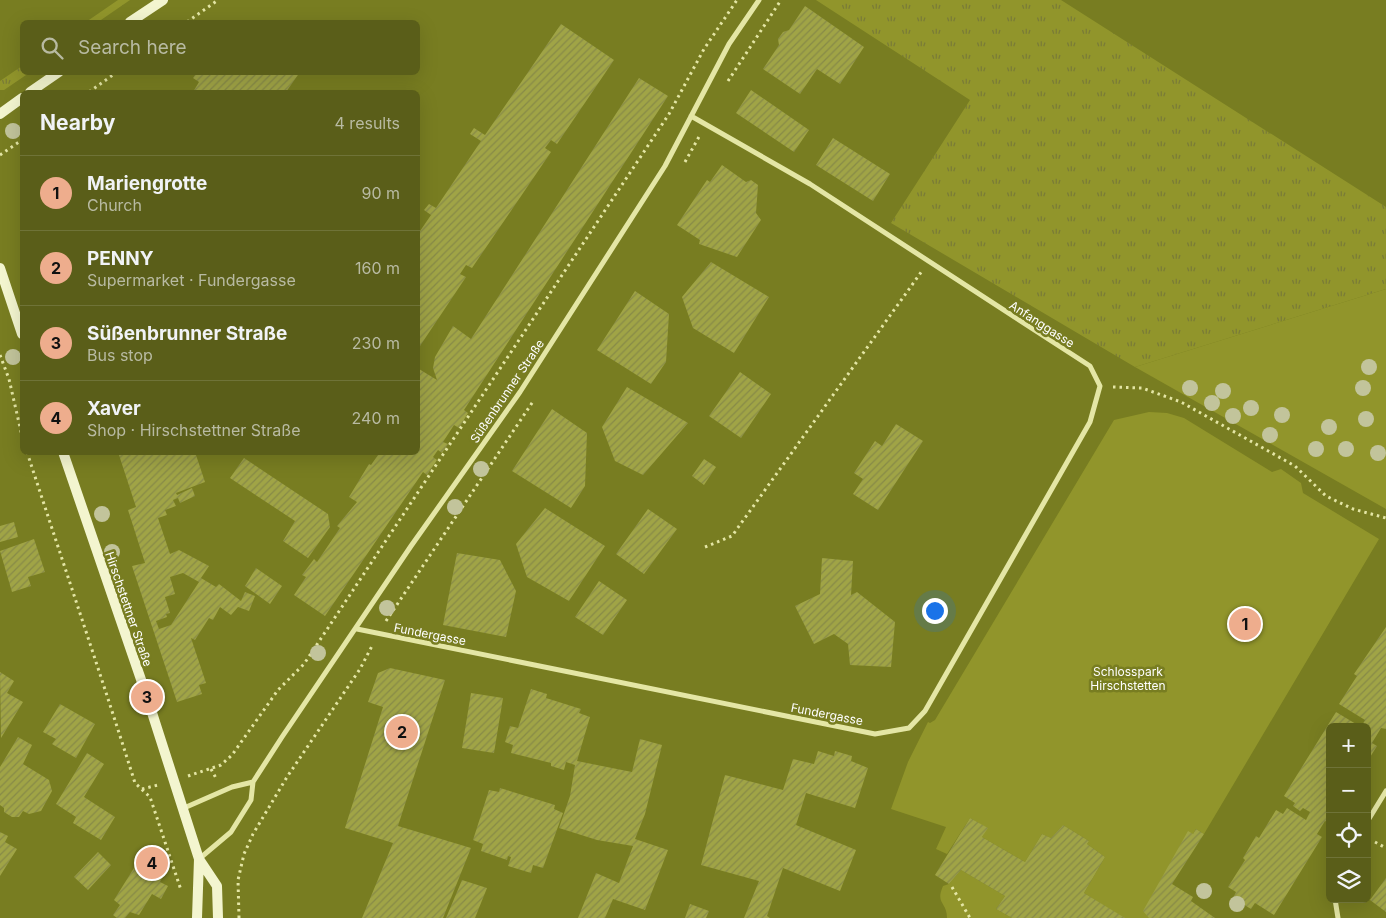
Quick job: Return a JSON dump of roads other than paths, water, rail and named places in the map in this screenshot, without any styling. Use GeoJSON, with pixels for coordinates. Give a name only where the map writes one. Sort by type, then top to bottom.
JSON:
{"type":"FeatureCollection","features":[{"type":"Feature","properties":{"kind":"main road"},"geometry":{"type":"LineString","coordinates":[[133,20],[163,0]]}},
{"type":"Feature","properties":{"kind":"main road"},"geometry":{"type":"LineString","coordinates":[[33,90],[55,75]]}},
{"type":"Feature","properties":{"kind":"main road"},"geometry":{"type":"LineString","coordinates":[[0,114],[20,99]]}},
{"type":"Feature","properties":{"kind":"main road"},"geometry":{"type":"LineString","coordinates":[[0,268],[20,328]]}},
{"type":"Feature","properties":{"kind":"main road","name":"Hirschstettner Straße"},"geometry":{"type":"LineString","coordinates":[[64,455],[184,808],[199,859],[217,886],[218,918]]}},
{"type":"Feature","properties":{"kind":"main road","name":"Hirschstettner Straße"},"geometry":{"type":"LineString","coordinates":[[197,918],[199,859]]}},
{"type":"Feature","properties":{"kind":"street","name":"Süßenbrunner Straße"},"geometry":{"type":"LineString","coordinates":[[199,859],[231,832],[251,800],[253,782],[411,546],[520,392],[665,166],[729,44],[759,0]]}},
{"type":"Feature","properties":{"kind":"street","name":"Anfanggasse"},"geometry":{"type":"LineString","coordinates":[[691,116],[810,184],[1090,366],[1100,386]]}},
{"type":"Feature","properties":{"kind":"street","name":"Fundergasse"},"geometry":{"type":"LineString","coordinates":[[357,629],[875,734],[909,728],[925,711],[1090,422],[1100,386]]}},
{"type":"Feature","properties":{"kind":"street"},"geometry":{"type":"LineString","coordinates":[[184,808],[232,787],[253,782]]}},
{"type":"Feature","properties":{"kind":"street"},"geometry":{"type":"LineString","coordinates":[[1371,815],[1386,791]]}},
{"type":"Feature","properties":{"kind":"street"},"geometry":{"type":"LineString","coordinates":[[1336,903],[1338,918]]}},
{"type":"Feature","properties":{"kind":"place","name":"Mariengrotte"},"geometry":{"type":"Point","coordinates":[1245,624]}},
{"type":"Feature","properties":{"kind":"place","name":"Süßenbrunner Straße"},"geometry":{"type":"Point","coordinates":[147,697]}},
{"type":"Feature","properties":{"kind":"place","name":"PENNY"},"geometry":{"type":"Point","coordinates":[402,732]}},
{"type":"Feature","properties":{"kind":"place","name":"Xaver"},"geometry":{"type":"Point","coordinates":[152,863]}},
{"type":"Feature","properties":{"kind":"park label","name":"Schlosspark Hirschstetten"},"geometry":{"type":"Point","coordinates":[1128,678]}}]}
